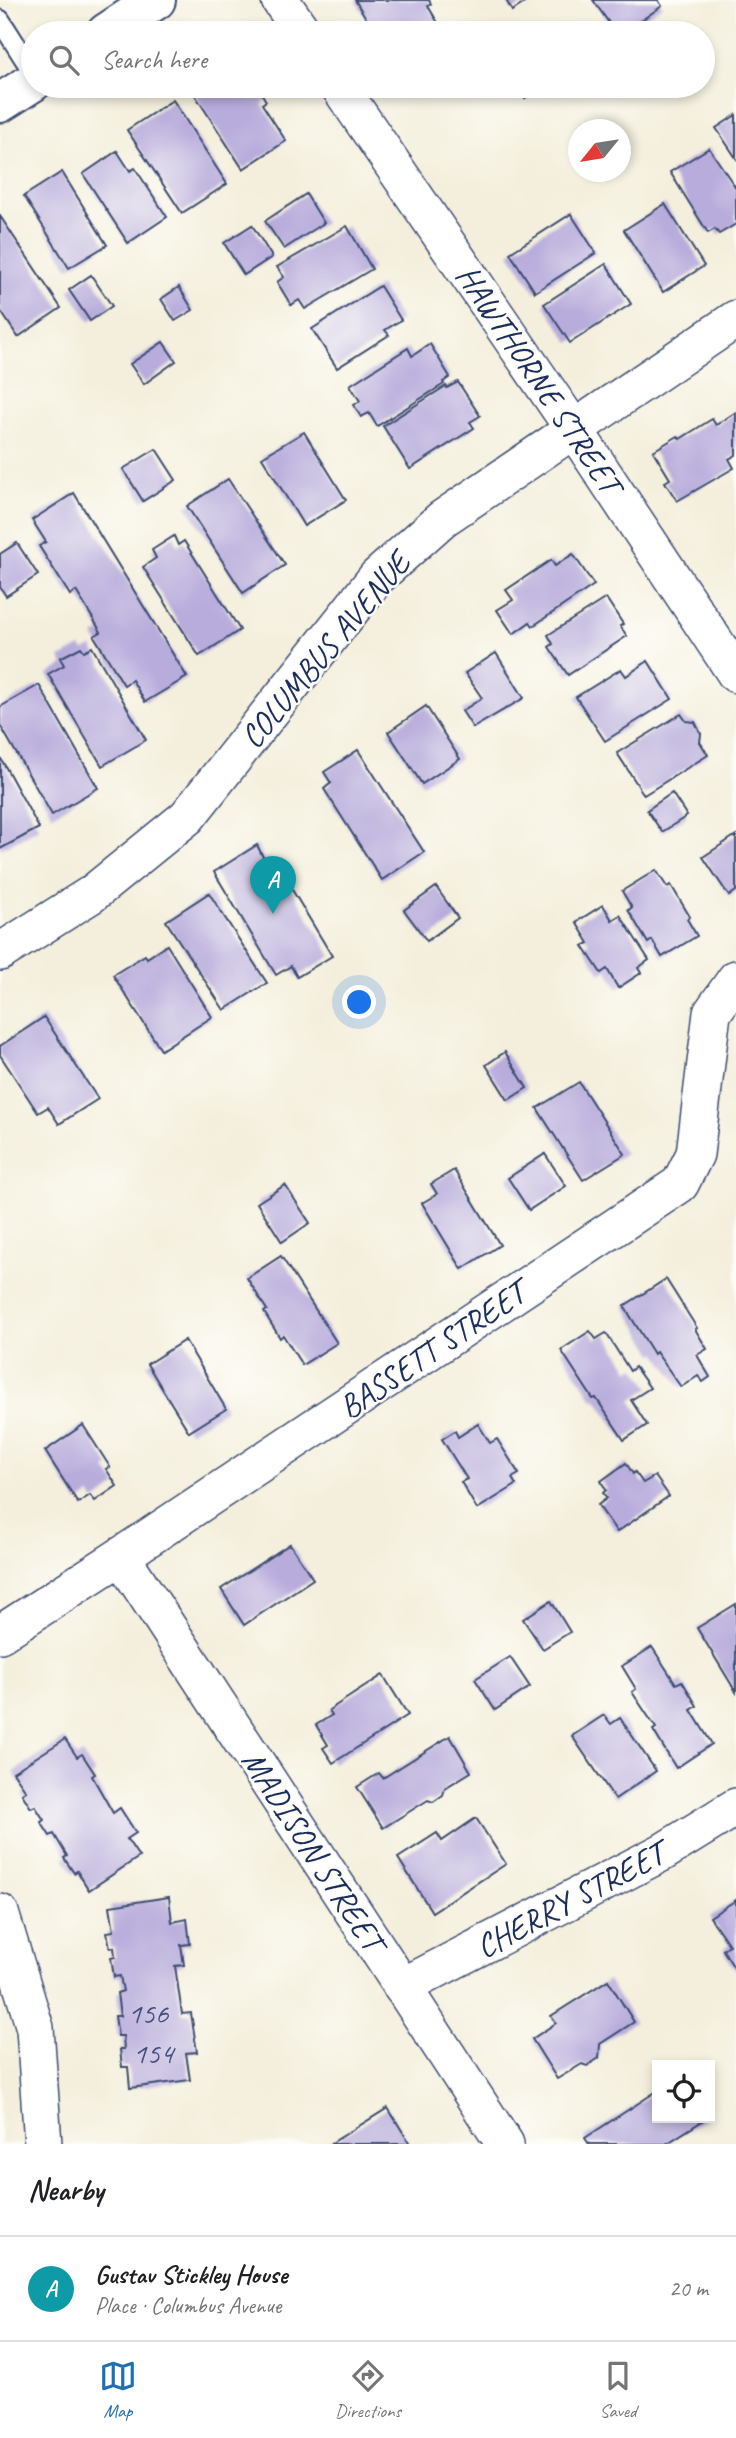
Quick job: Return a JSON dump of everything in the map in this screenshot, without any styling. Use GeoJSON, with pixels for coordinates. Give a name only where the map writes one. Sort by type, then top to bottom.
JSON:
{"type":"FeatureCollection","features":[{"type":"Feature","properties":{"kind":"street"},"geometry":{"type":"LineString","coordinates":[[124,21],[156,0]]}},
{"type":"Feature","properties":{"kind":"street"},"geometry":{"type":"LineString","coordinates":[[280,0],[295,21]]}},
{"type":"Feature","properties":{"kind":"street"},"geometry":{"type":"LineString","coordinates":[[0,103],[21,90]]}},
{"type":"Feature","properties":{"kind":"street","name":"HAWTHORNE STREET"},"geometry":{"type":"LineString","coordinates":[[347,98],[573,428],[736,674]]}},
{"type":"Feature","properties":{"kind":"street","name":"COLUMBUS AVENUE"},"geometry":{"type":"LineString","coordinates":[[0,952],[92,894],[187,817],[377,577],[442,519],[736,319]]}},
{"type":"Feature","properties":{"kind":"street","name":"BASSETT STREET"},"geometry":{"type":"LineString","coordinates":[[0,1634],[680,1184],[695,1154],[712,1013],[736,979]]}},
{"type":"Feature","properties":{"kind":"street","name":"MADISON STREET"},"geometry":{"type":"LineString","coordinates":[[121,1556],[505,2144]]}},
{"type":"Feature","properties":{"kind":"street","name":"CHERRY STREET"},"geometry":{"type":"LineString","coordinates":[[402,1987],[663,1852],[736,1807]]}},
{"type":"Feature","properties":{"kind":"street"},"geometry":{"type":"LineString","coordinates":[[0,1913],[35,2028],[43,2144]]}},
{"type":"Feature","properties":{"kind":"lane"},"geometry":{"type":"LineString","coordinates":[[0,20],[21,53]]}},
{"type":"Feature","properties":{"kind":"building"},"geometry":{"type":"Polygon","coordinates":[[[355,0],[429,0],[431,4],[428,6],[437,21],[368,21],[355,0]]]}},
{"type":"Feature","properties":{"kind":"building"},"geometry":{"type":"Polygon","coordinates":[[[506,0],[529,0],[512,11],[506,0]]]}},
{"type":"Feature","properties":{"kind":"building"},"geometry":{"type":"Polygon","coordinates":[[[593,0],[658,0],[662,6],[640,21],[608,21],[593,0]]]}},
{"type":"Feature","properties":{"kind":"building"},"geometry":{"type":"Polygon","coordinates":[[[197,98],[264,98],[266,101],[262,104],[286,141],[243,169],[197,98]]]}},
{"type":"Feature","properties":{"kind":"building"},"geometry":{"type":"Polygon","coordinates":[[[173,100],[227,184],[182,213],[127,130],[173,100]]]}},
{"type":"Feature","properties":{"kind":"building"},"geometry":{"type":"Polygon","coordinates":[[[736,115],[736,158],[716,128],[736,115]]]}},
{"type":"Feature","properties":{"kind":"building"},"geometry":{"type":"Polygon","coordinates":[[[709,148],[736,188],[736,224],[719,234],[715,229],[708,233],[670,172],[709,148]]]}},
{"type":"Feature","properties":{"kind":"building"},"geometry":{"type":"Polygon","coordinates":[[[117,151],[130,171],[135,168],[167,217],[128,243],[83,174],[117,151]]]}},
{"type":"Feature","properties":{"kind":"building"},"geometry":{"type":"Polygon","coordinates":[[[62,172],[107,245],[69,268],[24,196],[62,172]]]}},
{"type":"Feature","properties":{"kind":"building"},"geometry":{"type":"Polygon","coordinates":[[[306,194],[324,223],[284,249],[265,221],[306,194]]]}},
{"type":"Feature","properties":{"kind":"building"},"geometry":{"type":"Polygon","coordinates":[[[665,204],[704,266],[663,292],[624,230],[665,204]]]}},
{"type":"Feature","properties":{"kind":"building"},"geometry":{"type":"Polygon","coordinates":[[[571,214],[596,253],[535,292],[510,253],[571,214]]]}},
{"type":"Feature","properties":{"kind":"building"},"geometry":{"type":"Polygon","coordinates":[[[0,216],[61,308],[18,337],[0,310],[0,216]]]}},
{"type":"Feature","properties":{"kind":"building"},"geometry":{"type":"Polygon","coordinates":[[[252,225],[272,257],[244,275],[224,243],[252,225]]]}},
{"type":"Feature","properties":{"kind":"building"},"geometry":{"type":"Polygon","coordinates":[[[347,226],[372,269],[305,309],[299,300],[291,305],[277,282],[284,277],[277,267],[347,226]]]}},
{"type":"Feature","properties":{"kind":"building"},"geometry":{"type":"Polygon","coordinates":[[[606,264],[631,304],[570,343],[544,304],[606,264]]]}},
{"type":"Feature","properties":{"kind":"building"},"geometry":{"type":"Polygon","coordinates":[[[91,275],[112,306],[90,321],[69,290],[91,275]]]}},
{"type":"Feature","properties":{"kind":"building"},"geometry":{"type":"Polygon","coordinates":[[[380,286],[401,320],[385,330],[389,335],[337,368],[312,329],[380,286]]]}},
{"type":"Feature","properties":{"kind":"building"},"geometry":{"type":"Polygon","coordinates":[[[179,287],[193,310],[175,321],[161,299],[179,287]]]}},
{"type":"Feature","properties":{"kind":"building"},"geometry":{"type":"Polygon","coordinates":[[[163,342],[176,361],[144,384],[130,364],[163,342]]]}},
{"type":"Feature","properties":{"kind":"building"},"geometry":{"type":"Polygon","coordinates":[[[430,344],[450,377],[444,384],[377,426],[369,413],[361,417],[354,405],[360,401],[350,385],[408,348],[412,356],[430,344]]]}},
{"type":"Feature","properties":{"kind":"building"},"geometry":{"type":"Polygon","coordinates":[[[458,382],[480,416],[470,422],[474,428],[410,469],[383,426],[446,386],[447,388],[458,382]]]}},
{"type":"Feature","properties":{"kind":"building"},"geometry":{"type":"Polygon","coordinates":[[[736,412],[736,455],[729,459],[734,468],[677,501],[665,482],[670,479],[653,451],[678,436],[680,439],[712,419],[716,425],[736,412]]]}},
{"type":"Feature","properties":{"kind":"building"},"geometry":{"type":"Polygon","coordinates":[[[304,432],[346,500],[304,526],[262,457],[304,432]]]}},
{"type":"Feature","properties":{"kind":"building"},"geometry":{"type":"Polygon","coordinates":[[[156,449],[176,480],[143,501],[123,469],[156,449]]]}},
{"type":"Feature","properties":{"kind":"building"},"geometry":{"type":"Polygon","coordinates":[[[228,479],[285,565],[243,593],[187,506],[228,479]]]}},
{"type":"Feature","properties":{"kind":"building"},"geometry":{"type":"Polygon","coordinates":[[[74,493],[187,677],[145,702],[132,680],[124,685],[94,636],[101,632],[76,591],[70,595],[39,546],[46,542],[32,520],[74,493]]]}},
{"type":"Feature","properties":{"kind":"building"},"geometry":{"type":"Polygon","coordinates":[[[174,536],[178,545],[184,541],[240,630],[199,656],[143,567],[156,558],[152,550],[174,536]]]}},
{"type":"Feature","properties":{"kind":"building"},"geometry":{"type":"Polygon","coordinates":[[[17,543],[38,575],[6,596],[0,587],[0,554],[17,543]]]}},
{"type":"Feature","properties":{"kind":"building"},"geometry":{"type":"Polygon","coordinates":[[[573,554],[594,585],[533,626],[530,622],[513,634],[497,610],[513,600],[506,590],[551,560],[555,566],[573,554]]]}},
{"type":"Feature","properties":{"kind":"building"},"geometry":{"type":"Polygon","coordinates":[[[606,598],[623,624],[620,626],[627,636],[568,675],[549,647],[553,644],[548,635],[606,598]]]}},
{"type":"Feature","properties":{"kind":"building"},"geometry":{"type":"Polygon","coordinates":[[[81,647],[84,651],[92,647],[146,740],[102,766],[48,674],[64,665],[60,658],[81,647]]]}},
{"type":"Feature","properties":{"kind":"building"},"geometry":{"type":"Polygon","coordinates":[[[496,653],[524,698],[473,728],[462,711],[482,698],[465,673],[496,653]]]}},
{"type":"Feature","properties":{"kind":"building"},"geometry":{"type":"Polygon","coordinates":[[[648,661],[672,699],[605,741],[576,697],[621,669],[626,676],[648,661]]]}},
{"type":"Feature","properties":{"kind":"building"},"geometry":{"type":"Polygon","coordinates":[[[39,685],[98,788],[52,815],[0,725],[0,707],[39,685]]]}},
{"type":"Feature","properties":{"kind":"building"},"geometry":{"type":"Polygon","coordinates":[[[426,706],[460,759],[422,784],[388,732],[426,706]]]}},
{"type":"Feature","properties":{"kind":"building"},"geometry":{"type":"Polygon","coordinates":[[[681,714],[686,721],[695,722],[701,734],[700,742],[708,755],[644,795],[617,753],[681,714]]]}},
{"type":"Feature","properties":{"kind":"building"},"geometry":{"type":"Polygon","coordinates":[[[358,750],[424,852],[382,880],[324,789],[331,783],[324,772],[358,750]]]}},
{"type":"Feature","properties":{"kind":"building"},"geometry":{"type":"Polygon","coordinates":[[[0,757],[39,828],[0,849],[0,757]]]}},
{"type":"Feature","properties":{"kind":"building"},"geometry":{"type":"Polygon","coordinates":[[[672,793],[687,816],[662,832],[647,810],[672,793]]]}},
{"type":"Feature","properties":{"kind":"building"},"geometry":{"type":"Polygon","coordinates":[[[736,835],[736,891],[729,896],[703,857],[736,835]]]}},
{"type":"Feature","properties":{"kind":"building"},"geometry":{"type":"Polygon","coordinates":[[[257,845],[265,861],[269,858],[283,880],[285,878],[332,956],[297,977],[291,966],[276,975],[214,872],[257,845]]]}},
{"type":"Feature","properties":{"kind":"building"},"geometry":{"type":"Polygon","coordinates":[[[656,870],[667,887],[671,885],[690,917],[687,919],[697,936],[662,957],[652,940],[648,943],[628,910],[632,908],[622,891],[656,870]]]}},
{"type":"Feature","properties":{"kind":"building"},"geometry":{"type":"Polygon","coordinates":[[[436,887],[458,918],[427,941],[404,910],[436,887]]]}},
{"type":"Feature","properties":{"kind":"building"},"geometry":{"type":"Polygon","coordinates":[[[209,893],[267,983],[224,1010],[166,921],[209,893]]]}},
{"type":"Feature","properties":{"kind":"building"},"geometry":{"type":"Polygon","coordinates":[[[603,905],[612,920],[620,915],[649,960],[638,968],[641,973],[618,988],[607,969],[601,973],[583,946],[589,943],[576,922],[603,905]]]}},
{"type":"Feature","properties":{"kind":"building"},"geometry":{"type":"Polygon","coordinates":[[[167,945],[212,1017],[161,1050],[113,975],[167,945]]]}},
{"type":"Feature","properties":{"kind":"building"},"geometry":{"type":"Polygon","coordinates":[[[44,1017],[98,1099],[59,1124],[48,1107],[38,1113],[0,1055],[0,1046],[44,1017]]]}},
{"type":"Feature","properties":{"kind":"building"},"geometry":{"type":"Polygon","coordinates":[[[505,1052],[527,1088],[508,1100],[486,1065],[505,1052]]]}},
{"type":"Feature","properties":{"kind":"building"},"geometry":{"type":"Polygon","coordinates":[[[579,1082],[625,1154],[583,1180],[537,1108],[579,1082]]]}},
{"type":"Feature","properties":{"kind":"building"},"geometry":{"type":"Polygon","coordinates":[[[545,1154],[566,1186],[529,1210],[508,1178],[545,1154]]]}},
{"type":"Feature","properties":{"kind":"building"},"geometry":{"type":"Polygon","coordinates":[[[454,1170],[500,1245],[462,1269],[422,1203],[437,1194],[431,1184],[454,1170]]]}},
{"type":"Feature","properties":{"kind":"building"},"geometry":{"type":"Polygon","coordinates":[[[285,1185],[310,1223],[282,1242],[257,1203],[285,1185]]]}},
{"type":"Feature","properties":{"kind":"building"},"geometry":{"type":"Polygon","coordinates":[[[281,1256],[337,1343],[302,1365],[283,1335],[280,1338],[264,1312],[267,1310],[247,1278],[281,1256]]]}},
{"type":"Feature","properties":{"kind":"building"},"geometry":{"type":"Polygon","coordinates":[[[666,1279],[707,1349],[697,1355],[710,1377],[703,1382],[698,1376],[681,1387],[656,1352],[654,1354],[624,1306],[666,1279]]]}},
{"type":"Feature","properties":{"kind":"building"},"geometry":{"type":"Polygon","coordinates":[[[590,1331],[596,1339],[606,1333],[630,1371],[635,1367],[650,1388],[631,1400],[647,1425],[624,1440],[561,1350],[590,1331]]]}},
{"type":"Feature","properties":{"kind":"building"},"geometry":{"type":"Polygon","coordinates":[[[185,1340],[226,1409],[189,1432],[147,1364],[185,1340]]]}},
{"type":"Feature","properties":{"kind":"building"},"geometry":{"type":"Polygon","coordinates":[[[478,1424],[490,1443],[497,1439],[519,1474],[512,1478],[516,1485],[477,1509],[461,1482],[467,1479],[442,1439],[455,1431],[458,1437],[478,1424]]]}},
{"type":"Feature","properties":{"kind":"building"},"geometry":{"type":"Polygon","coordinates":[[[83,1425],[110,1467],[106,1469],[117,1486],[95,1501],[90,1495],[78,1503],[45,1451],[83,1425]]]}},
{"type":"Feature","properties":{"kind":"building"},"geometry":{"type":"Polygon","coordinates":[[[626,1463],[643,1483],[655,1476],[669,1496],[617,1532],[598,1505],[607,1498],[603,1493],[606,1490],[601,1481],[626,1463]]]}},
{"type":"Feature","properties":{"kind":"building"},"geometry":{"type":"Polygon","coordinates":[[[290,1544],[313,1579],[244,1625],[221,1589],[290,1544]]]}},
{"type":"Feature","properties":{"kind":"building"},"geometry":{"type":"Polygon","coordinates":[[[551,1601],[570,1632],[543,1649],[523,1619],[551,1601]]]}},
{"type":"Feature","properties":{"kind":"building"},"geometry":{"type":"Polygon","coordinates":[[[736,1604],[736,1692],[697,1628],[736,1604]]]}},
{"type":"Feature","properties":{"kind":"building"},"geometry":{"type":"Polygon","coordinates":[[[652,1647],[676,1684],[682,1681],[697,1706],[691,1710],[712,1744],[676,1768],[653,1730],[656,1728],[632,1692],[636,1689],[622,1666],[652,1647]]]}},
{"type":"Feature","properties":{"kind":"building"},"geometry":{"type":"Polygon","coordinates":[[[510,1657],[530,1687],[495,1710],[475,1679],[510,1657]]]}},
{"type":"Feature","properties":{"kind":"building"},"geometry":{"type":"Polygon","coordinates":[[[383,1675],[408,1715],[333,1763],[323,1748],[328,1745],[316,1725],[332,1715],[329,1710],[383,1675]]]}},
{"type":"Feature","properties":{"kind":"building"},"geometry":{"type":"Polygon","coordinates":[[[604,1715],[611,1724],[620,1718],[656,1771],[615,1799],[572,1736],[604,1715]]]}},
{"type":"Feature","properties":{"kind":"building"},"geometry":{"type":"Polygon","coordinates":[[[450,1736],[471,1772],[445,1788],[443,1795],[433,1802],[428,1800],[383,1828],[357,1787],[379,1773],[383,1778],[450,1736]]]}},
{"type":"Feature","properties":{"kind":"building"},"geometry":{"type":"Polygon","coordinates":[[[65,1739],[77,1757],[82,1754],[95,1774],[92,1776],[113,1813],[120,1808],[136,1833],[127,1839],[139,1857],[89,1890],[77,1871],[74,1873],[64,1858],[67,1856],[54,1834],[50,1836],[41,1822],[44,1820],[35,1806],[31,1808],[22,1794],[26,1791],[13,1772],[65,1739]]]}},
{"type":"Feature","properties":{"kind":"building"},"geometry":{"type":"Polygon","coordinates":[[[476,1818],[506,1864],[432,1912],[398,1858],[437,1833],[442,1841],[476,1818]]]}},
{"type":"Feature","properties":{"kind":"building"},"geometry":{"type":"Polygon","coordinates":[[[169,1897],[172,1922],[187,1919],[190,1944],[181,1945],[184,1965],[175,1966],[182,2014],[191,2013],[197,2052],[186,2053],[190,2080],[130,2088],[128,2067],[122,2067],[120,2049],[124,2049],[123,2036],[118,2036],[115,2016],[120,2016],[117,1993],[123,1991],[120,1976],[114,1977],[111,1958],[115,1957],[114,1947],[110,1948],[107,1932],[114,1931],[110,1906],[169,1897]]]}},
{"type":"Feature","properties":{"kind":"building"},"geometry":{"type":"Polygon","coordinates":[[[736,1900],[736,1971],[723,1950],[729,1945],[710,1917],[736,1900]]]}},
{"type":"Feature","properties":{"kind":"building"},"geometry":{"type":"Polygon","coordinates":[[[608,1980],[634,2022],[600,2044],[599,2058],[587,2066],[582,2064],[557,2079],[532,2039],[556,2023],[551,2016],[608,1980]]]}},
{"type":"Feature","properties":{"kind":"building"},"geometry":{"type":"Polygon","coordinates":[[[652,2094],[652,2123],[699,2123],[666,2144],[589,2144],[585,2138],[652,2094]]]}},
{"type":"Feature","properties":{"kind":"building"},"geometry":{"type":"Polygon","coordinates":[[[388,2108],[410,2144],[330,2144],[388,2108]]]}},
{"type":"Feature","properties":{"kind":"place","name":"Gustav Stickley House"},"geometry":{"type":"Point","coordinates":[273,914]}}]}
